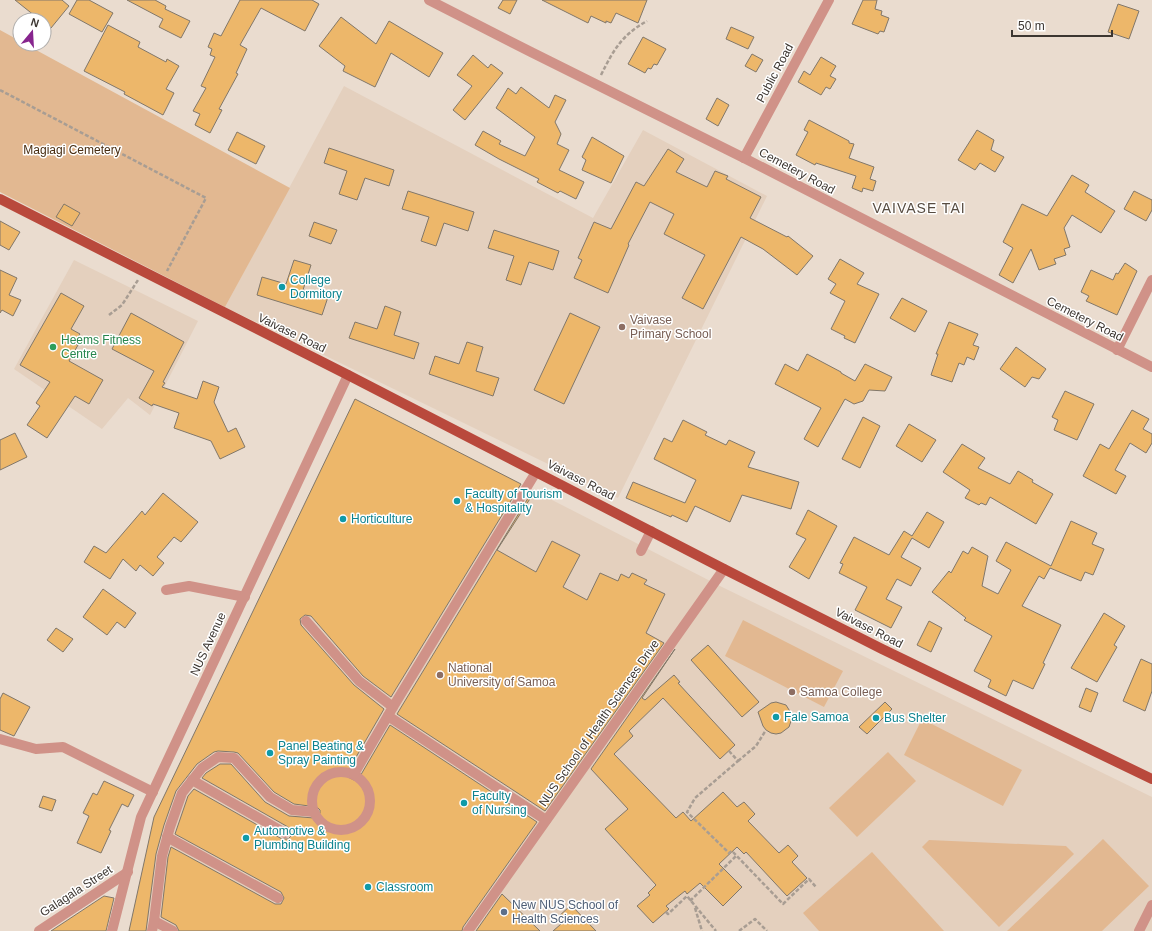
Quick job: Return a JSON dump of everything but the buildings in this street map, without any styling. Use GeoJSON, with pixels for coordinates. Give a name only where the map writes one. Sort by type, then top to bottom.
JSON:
{"type":"FeatureCollection","features":[{"type":"Feature","properties":{"kind":"main road","name":"Vaivase Road"},"geometry":{"type":"LineString","coordinates":[[0,200],[348,375],[724,569],[926,671],[1152,779]]}},
{"type":"Feature","properties":{"kind":"street","name":"Public Road"},"geometry":{"type":"LineString","coordinates":[[744,158],[829,0]]}},
{"type":"Feature","properties":{"kind":"street","name":"Cemetery Road"},"geometry":{"type":"LineString","coordinates":[[435,1],[596,85],[744,158],[1152,367]]}},
{"type":"Feature","properties":{"kind":"street"},"geometry":{"type":"LineString","coordinates":[[1117,350],[1152,280]]}},
{"type":"Feature","properties":{"kind":"street","name":"NUS Avenue"},"geometry":{"type":"LineString","coordinates":[[112,931],[141,818],[348,375]]}},
{"type":"Feature","properties":{"kind":"street"},"geometry":{"type":"LineString","coordinates":[[354,774],[536,472]]}},
{"type":"Feature","properties":{"kind":"street"},"geometry":{"type":"LineString","coordinates":[[641,551],[651,531]]}},
{"type":"Feature","properties":{"kind":"street","name":"NUS School of Health Sciences Drive"},"geometry":{"type":"LineString","coordinates":[[468,931],[724,569]]}},
{"type":"Feature","properties":{"kind":"street"},"geometry":{"type":"LineString","coordinates":[[166,590],[189,586],[245,597]]}},
{"type":"Feature","properties":{"kind":"street"},"geometry":{"type":"LineString","coordinates":[[306,621],[359,682],[391,711],[546,820]]}},
{"type":"Feature","properties":{"kind":"street"},"geometry":{"type":"LineString","coordinates":[[0,739],[36,749],[63,747],[153,792]]}},
{"type":"Feature","properties":{"kind":"street"},"geometry":{"type":"LineString","coordinates":[[173,931],[153,926],[162,856],[182,793],[202,768],[218,757],[234,758],[270,797],[292,810],[314,812]]}},
{"type":"Feature","properties":{"kind":"street"},"geometry":{"type":"LineString","coordinates":[[342,772],[354,774],[366,785],[371,802],[369,811],[358,826],[348,830],[329,828],[320,822],[314,812],[312,804],[313,794],[317,785],[324,778],[333,773],[342,772]]}},
{"type":"Feature","properties":{"kind":"street"},"geometry":{"type":"LineString","coordinates":[[192,780],[285,833]]}},
{"type":"Feature","properties":{"kind":"street"},"geometry":{"type":"LineString","coordinates":[[167,837],[278,898]]}},
{"type":"Feature","properties":{"kind":"street","name":"Galagala Street"},"geometry":{"type":"LineString","coordinates":[[39,931],[128,872]]}},
{"type":"Feature","properties":{"kind":"street"},"geometry":{"type":"LineString","coordinates":[[1139,931],[1152,905]]}},
{"type":"Feature","properties":{"kind":"path"},"geometry":{"type":"LineString","coordinates":[[596,85],[607,62],[619,43],[634,29],[648,21]]}},
{"type":"Feature","properties":{"kind":"path"},"geometry":{"type":"LineString","coordinates":[[0,90],[206,198],[161,282]]}},
{"type":"Feature","properties":{"kind":"path"},"geometry":{"type":"LineString","coordinates":[[108,315],[122,305],[143,273]]}},
{"type":"Feature","properties":{"kind":"path"},"geometry":{"type":"LineString","coordinates":[[766,730],[756,746],[695,798],[687,812],[729,853],[732,851],[783,904],[809,879],[816,887]]}},
{"type":"Feature","properties":{"kind":"path"},"geometry":{"type":"LineString","coordinates":[[729,751],[738,761]]}},
{"type":"Feature","properties":{"kind":"path"},"geometry":{"type":"LineString","coordinates":[[690,901],[736,856]]}},
{"type":"Feature","properties":{"kind":"path"},"geometry":{"type":"LineString","coordinates":[[666,912],[668,914],[687,896],[716,931]]}},
{"type":"Feature","properties":{"kind":"path"},"geometry":{"type":"LineString","coordinates":[[695,907],[702,931]]}},
{"type":"Feature","properties":{"kind":"path"},"geometry":{"type":"LineString","coordinates":[[739,931],[756,919],[767,931]]}},
{"type":"Feature","properties":{"kind":"shaded area"},"geometry":{"type":"Polygon","coordinates":[[[344,86],[593,218],[643,130],[767,196],[618,498],[225,307],[344,86]]]}},
{"type":"Feature","properties":{"kind":"shaded area"},"geometry":{"type":"Polygon","coordinates":[[[74,260],[198,321],[150,415],[128,398],[102,429],[14,369],[74,260]]]}},
{"type":"Feature","properties":{"kind":"shaded area"},"geometry":{"type":"Polygon","coordinates":[[[355,399],[722,587],[1152,797],[1152,931],[129,931],[154,817],[355,399]]]}},
{"type":"Feature","properties":{"kind":"green space","name":"Magiagi Cemetery"},"geometry":{"type":"Polygon","coordinates":[[[0,30],[12,37],[12,52],[40,52],[290,188],[225,307],[0,192],[0,30]]]}},
{"type":"Feature","properties":{"kind":"green space"},"geometry":{"type":"Polygon","coordinates":[[[743,620],[843,671],[824,707],[725,656],[743,620]]]}},
{"type":"Feature","properties":{"kind":"green space"},"geometry":{"type":"Polygon","coordinates":[[[922,719],[1022,770],[1003,806],[904,755],[922,719]]]}},
{"type":"Feature","properties":{"kind":"green space"},"geometry":{"type":"Polygon","coordinates":[[[888,752],[916,781],[857,837],[829,808],[888,752]]]}},
{"type":"Feature","properties":{"kind":"green space"},"geometry":{"type":"Polygon","coordinates":[[[1103,839],[1149,886],[1102,931],[1007,931],[1103,839]]]}},
{"type":"Feature","properties":{"kind":"green space"},"geometry":{"type":"Polygon","coordinates":[[[929,840],[1066,846],[1074,854],[999,927],[922,847],[929,840]]]}},
{"type":"Feature","properties":{"kind":"green space"},"geometry":{"type":"Polygon","coordinates":[[[872,852],[944,931],[819,931],[803,913],[872,852]]]}},
{"type":"Feature","properties":{"kind":"place","name":"College Dormitory"},"geometry":{"type":"Point","coordinates":[282,287]}},
{"type":"Feature","properties":{"kind":"place","name":"Vaivase Primary School"},"geometry":{"type":"Point","coordinates":[622,327]}},
{"type":"Feature","properties":{"kind":"place","name":"Heems Fitness Centre"},"geometry":{"type":"Point","coordinates":[53,347]}},
{"type":"Feature","properties":{"kind":"place","name":"Faculty of Tourism & Hospitality"},"geometry":{"type":"Point","coordinates":[457,501]}},
{"type":"Feature","properties":{"kind":"place","name":"Horticulture"},"geometry":{"type":"Point","coordinates":[343,519]}},
{"type":"Feature","properties":{"kind":"place","name":"National University of Samoa"},"geometry":{"type":"Point","coordinates":[440,675]}},
{"type":"Feature","properties":{"kind":"place","name":"Samoa College"},"geometry":{"type":"Point","coordinates":[792,692]}},
{"type":"Feature","properties":{"kind":"place","name":"Fale Samoa"},"geometry":{"type":"Point","coordinates":[776,717]}},
{"type":"Feature","properties":{"kind":"place","name":"Bus Shelter"},"geometry":{"type":"Point","coordinates":[876,718]}},
{"type":"Feature","properties":{"kind":"place","name":"Panel Beating & Spray Painting"},"geometry":{"type":"Point","coordinates":[270,753]}},
{"type":"Feature","properties":{"kind":"place","name":"Faculty of Nursing"},"geometry":{"type":"Point","coordinates":[464,803]}},
{"type":"Feature","properties":{"kind":"place","name":"Automotive & Plumbing Building"},"geometry":{"type":"Point","coordinates":[246,838]}},
{"type":"Feature","properties":{"kind":"place","name":"Classroom"},"geometry":{"type":"Point","coordinates":[368,887]}},
{"type":"Feature","properties":{"kind":"place","name":"New NUS School of Health Sciences"},"geometry":{"type":"Point","coordinates":[504,912]}},
{"type":"Feature","properties":{"kind":"district","name":"VAIVASE TAI"},"geometry":{"type":"Point","coordinates":[919,208]}}]}
